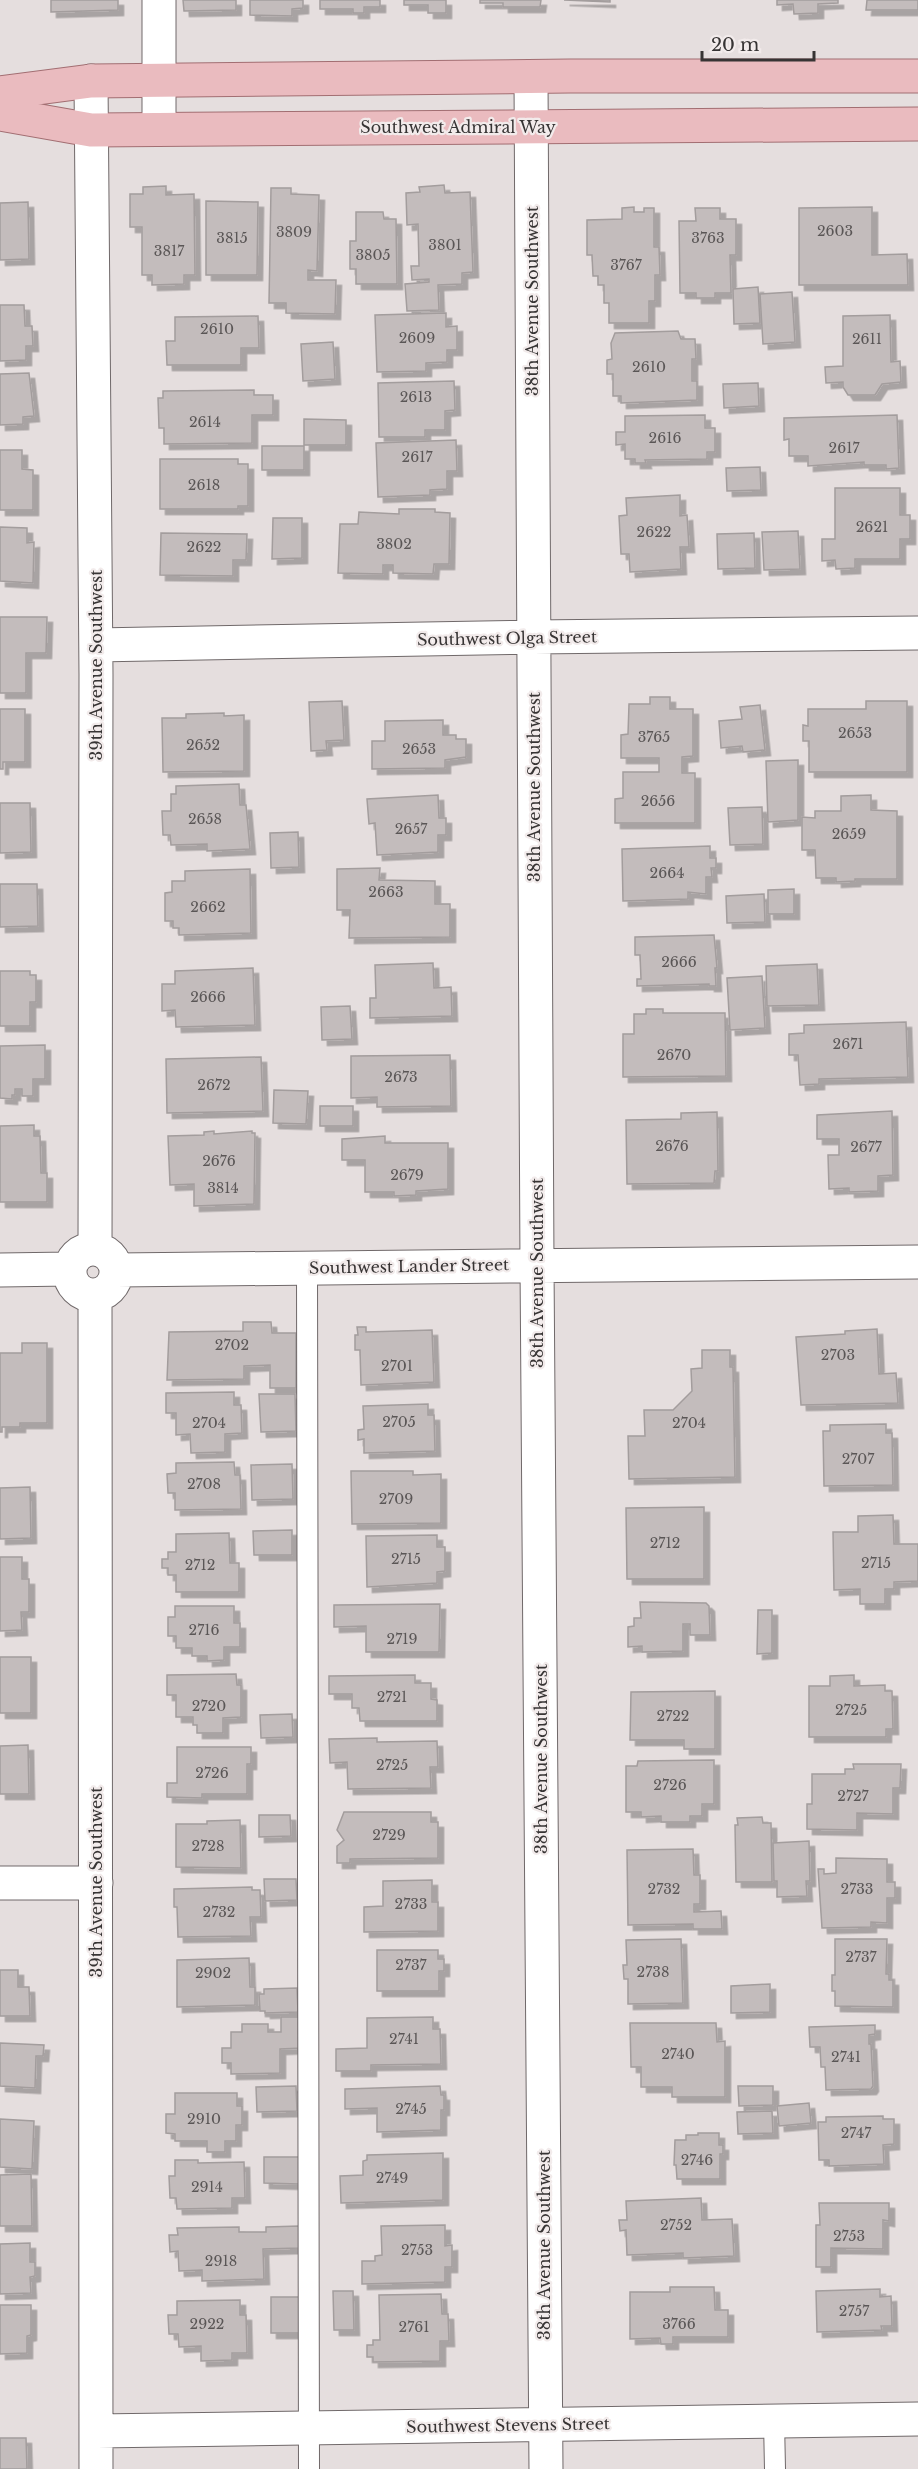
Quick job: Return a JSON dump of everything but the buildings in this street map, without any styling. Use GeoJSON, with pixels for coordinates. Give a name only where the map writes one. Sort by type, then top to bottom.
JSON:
{"type":"FeatureCollection","features":[{"type":"Feature","properties":{"kind":"main road"},"geometry":{"type":"LineString","coordinates":[[0,93],[91,81],[918,76]]}},
{"type":"Feature","properties":{"kind":"main road","name":"Southwest Admiral Way"},"geometry":{"type":"LineString","coordinates":[[0,114],[91,130],[918,124]]}},
{"type":"Feature","properties":{"kind":"street"},"geometry":{"type":"LineString","coordinates":[[159,0],[157,80],[159,129]]}},
{"type":"Feature","properties":{"kind":"street","name":"38th Avenue Southwest"},"geometry":{"type":"LineString","coordinates":[[531,77],[546,2469]]}},
{"type":"Feature","properties":{"kind":"street","name":"39th Avenue Southwest"},"geometry":{"type":"LineString","coordinates":[[91,81],[96,645],[106,1259]]}},
{"type":"Feature","properties":{"kind":"street","name":"Southwest Olga Street"},"geometry":{"type":"LineString","coordinates":[[96,645],[918,633]]}},
{"type":"Feature","properties":{"kind":"street"},"geometry":{"type":"LineString","coordinates":[[86,1250],[106,1259],[114,1283],[109,1290],[95,1296],[88,1295],[75,1287],[71,1280],[70,1269],[79,1254],[86,1250]]}},
{"type":"Feature","properties":{"kind":"street","name":"Southwest Lander Street"},"geometry":{"type":"LineString","coordinates":[[106,1259],[307,1267],[918,1262]]}},
{"type":"Feature","properties":{"kind":"street"},"geometry":{"type":"LineString","coordinates":[[0,1270],[70,1269]]}},
{"type":"Feature","properties":{"kind":"street","name":"39th Avenue Southwest"},"geometry":{"type":"LineString","coordinates":[[95,1296],[96,2469]]}},
{"type":"Feature","properties":{"kind":"street"},"geometry":{"type":"LineString","coordinates":[[0,1883],[96,1883]]}},
{"type":"Feature","properties":{"kind":"street","name":"Southwest Stevens Street"},"geometry":{"type":"LineString","coordinates":[[97,2431],[918,2419]]}},
{"type":"Feature","properties":{"kind":"lane"},"geometry":{"type":"LineString","coordinates":[[307,1267],[309,2469]]}},
{"type":"Feature","properties":{"kind":"lane"},"geometry":{"type":"LineString","coordinates":[[774,2421],[775,2469]]}}]}
